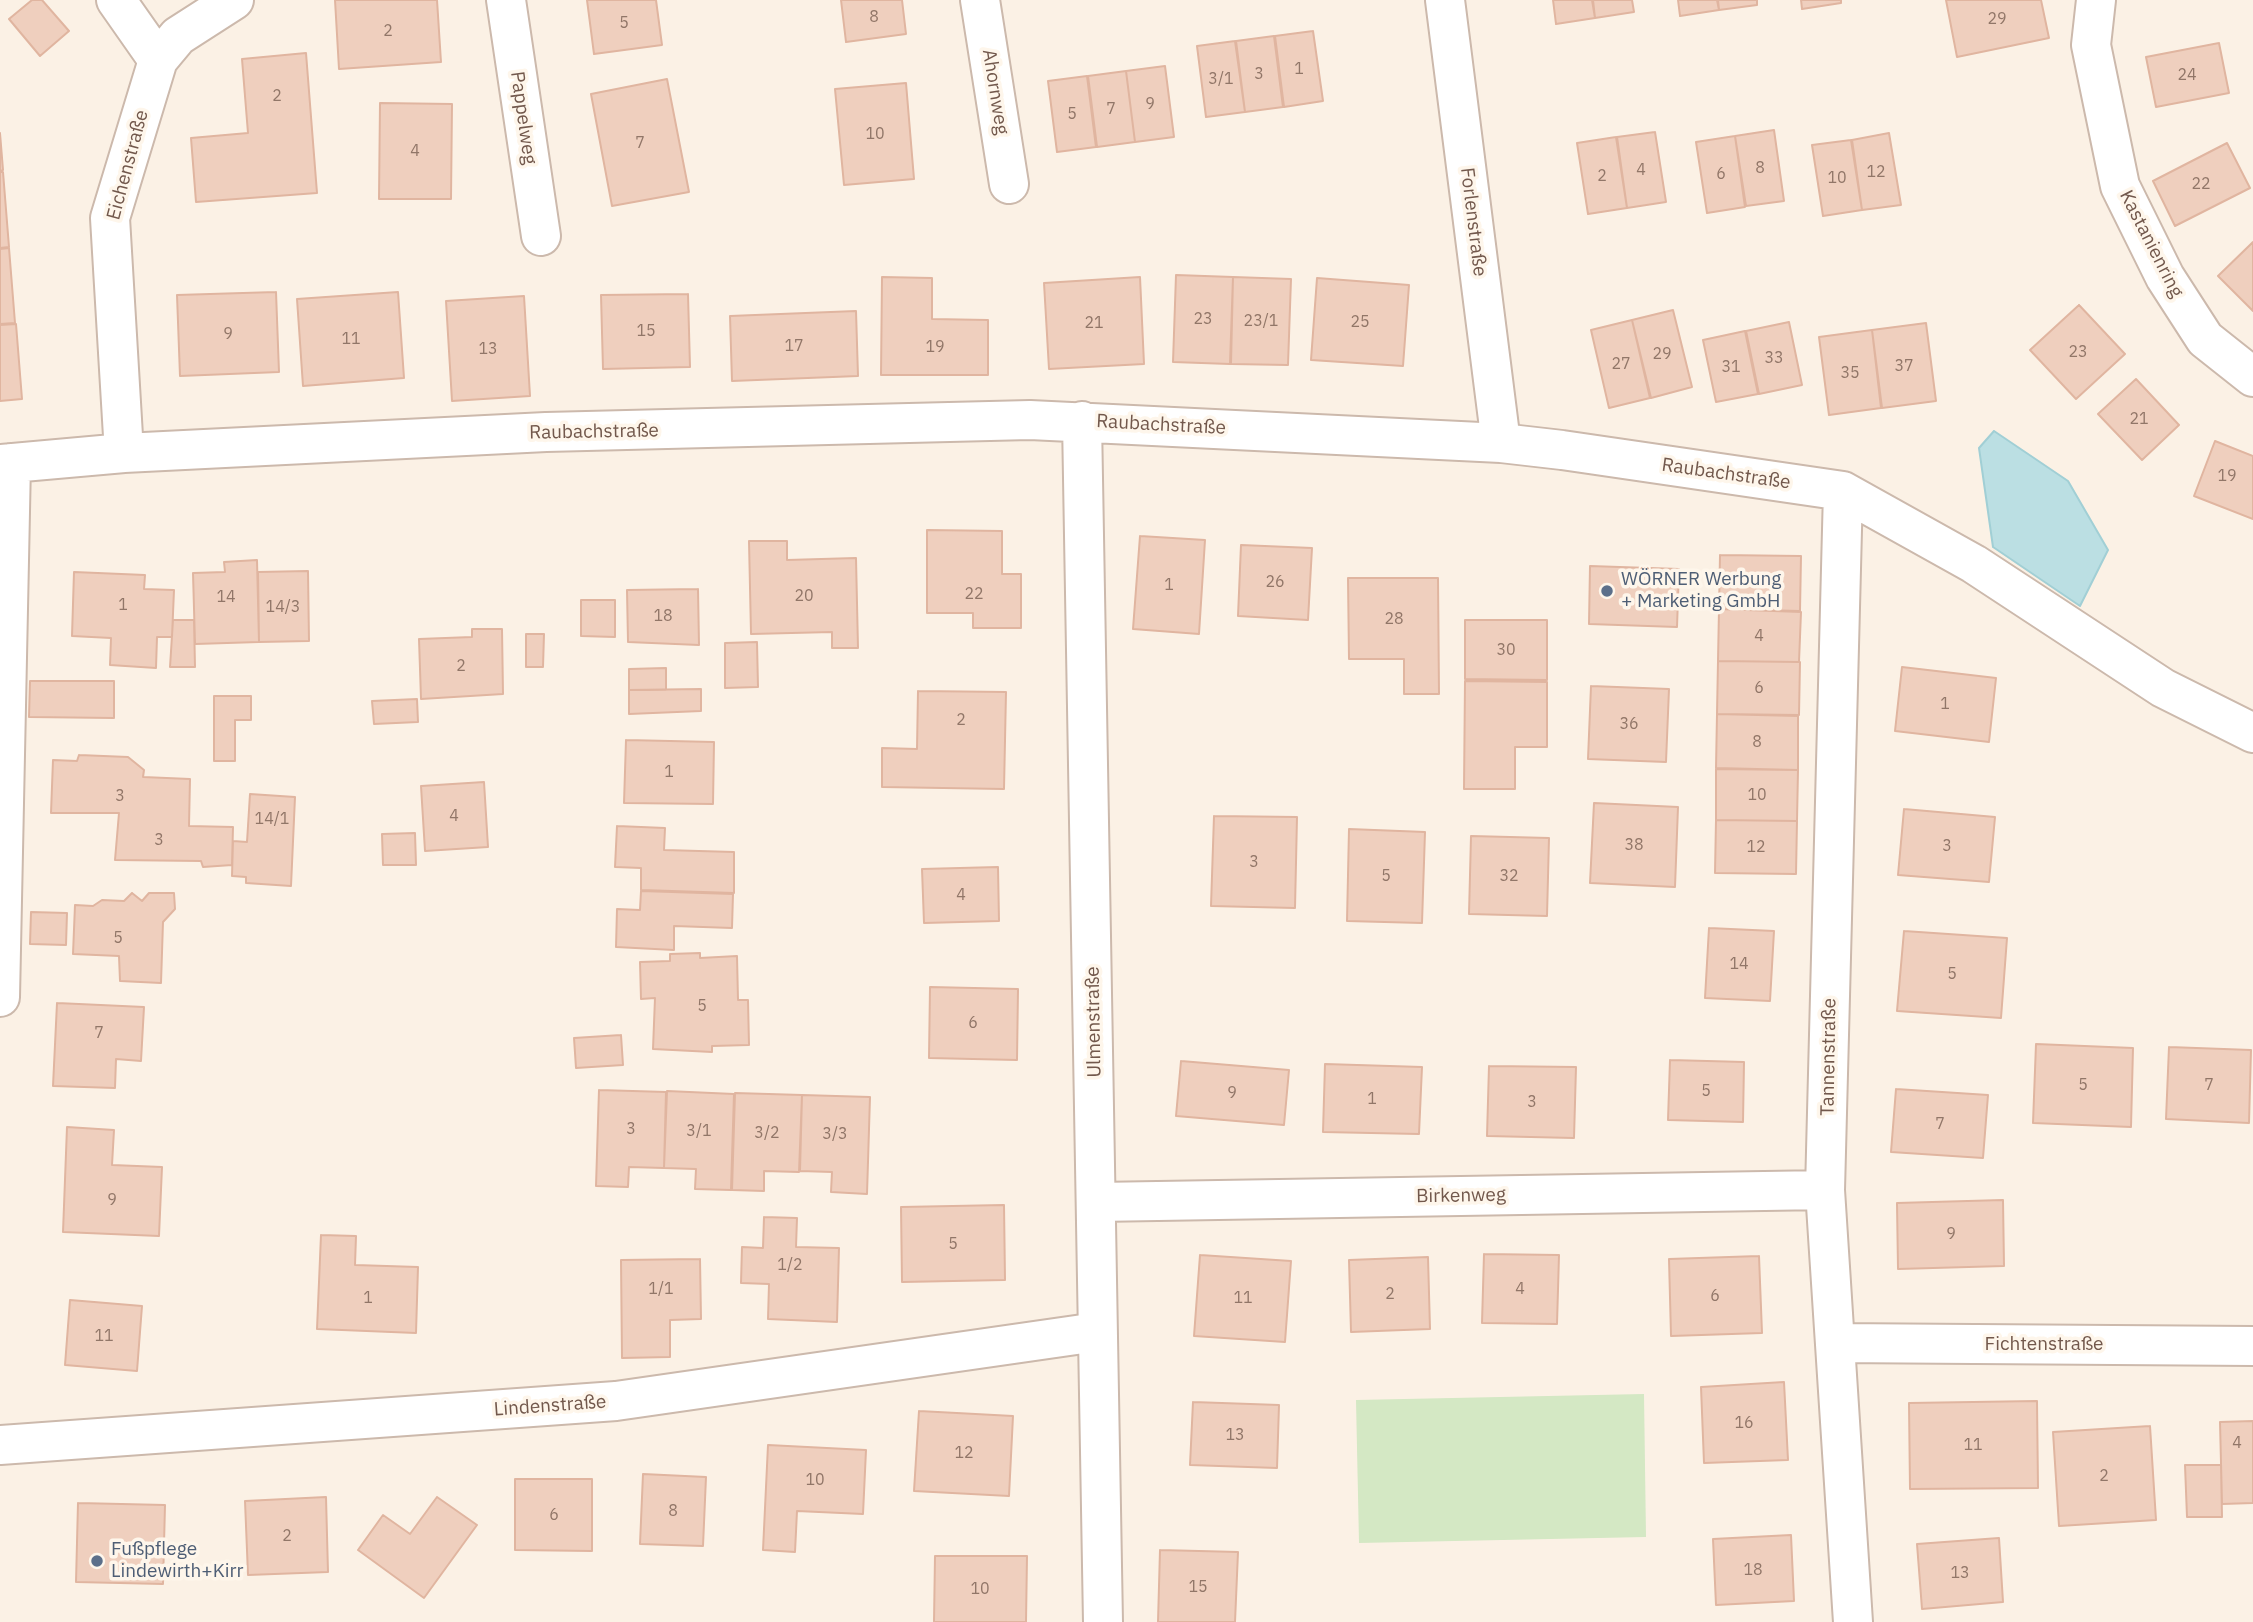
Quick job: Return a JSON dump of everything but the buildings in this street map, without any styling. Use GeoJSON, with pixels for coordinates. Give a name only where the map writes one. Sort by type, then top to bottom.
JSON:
{"type":"FeatureCollection","features":[{"type":"Feature","properties":{"kind":"street"},"geometry":{"type":"LineString","coordinates":[[116,0],[158,60]]}},
{"type":"Feature","properties":{"kind":"street","name":"Eichenstraße"},"geometry":{"type":"LineString","coordinates":[[124,453],[110,218],[158,60],[178,36],[234,0]]}},
{"type":"Feature","properties":{"kind":"street","name":"Pappelweg"},"geometry":{"type":"LineString","coordinates":[[506,0],[541,236]]}},
{"type":"Feature","properties":{"kind":"street","name":"Ahornweg"},"geometry":{"type":"LineString","coordinates":[[980,0],[1009,184]]}},
{"type":"Feature","properties":{"kind":"street","name":"Forlenstraße"},"geometry":{"type":"LineString","coordinates":[[1446,0],[1501,443]]}},
{"type":"Feature","properties":{"kind":"street","name":"Kastanienring"},"geometry":{"type":"LineString","coordinates":[[2096,0],[2091,45],[2120,186],[2165,278],[2205,339],[2253,377]]}},
{"type":"Feature","properties":{"kind":"street","name":"Raubachstraße"},"geometry":{"type":"LineString","coordinates":[[6,463],[124,453],[546,432],[1082,421],[1501,443],[1843,491],[1974,564],[2163,688],[2253,733]]}},
{"type":"Feature","properties":{"kind":"street","name":"Ulmenstraße"},"geometry":{"type":"LineString","coordinates":[[1082,421],[1103,1622]]}},
{"type":"Feature","properties":{"kind":"street"},"geometry":{"type":"LineString","coordinates":[[0,997],[6,463]]}},
{"type":"Feature","properties":{"kind":"street","name":"Tannenstraße"},"geometry":{"type":"LineString","coordinates":[[1843,491],[1825,1189],[1853,1622]]}},
{"type":"Feature","properties":{"kind":"street","name":"Birkenweg"},"geometry":{"type":"LineString","coordinates":[[1097,1202],[1825,1189]]}},
{"type":"Feature","properties":{"kind":"street","name":"Lindenstraße"},"geometry":{"type":"LineString","coordinates":[[0,1445],[616,1401],[1097,1332]]}},
{"type":"Feature","properties":{"kind":"street","name":"Fichtenstraße"},"geometry":{"type":"LineString","coordinates":[[1836,1343],[2253,1346]]}},
{"type":"Feature","properties":{"kind":"green space"},"geometry":{"type":"Polygon","coordinates":[[[1644,1394],[1646,1537],[1359,1543],[1356,1400],[1644,1394]]]}},
{"type":"Feature","properties":{"kind":"water"},"geometry":{"type":"Polygon","coordinates":[[[1994,431],[2068,481],[2108,550],[2080,606],[1993,547],[1979,448],[1994,431]]]}},
{"type":"Feature","properties":{"kind":"place","name":"WÖRNER Werbung + Marketing GmbH"},"geometry":{"type":"Point","coordinates":[1607,591]}},
{"type":"Feature","properties":{"kind":"place","name":"Fußpflege Lindewirth+Kirr"},"geometry":{"type":"Point","coordinates":[97,1561]}}]}
